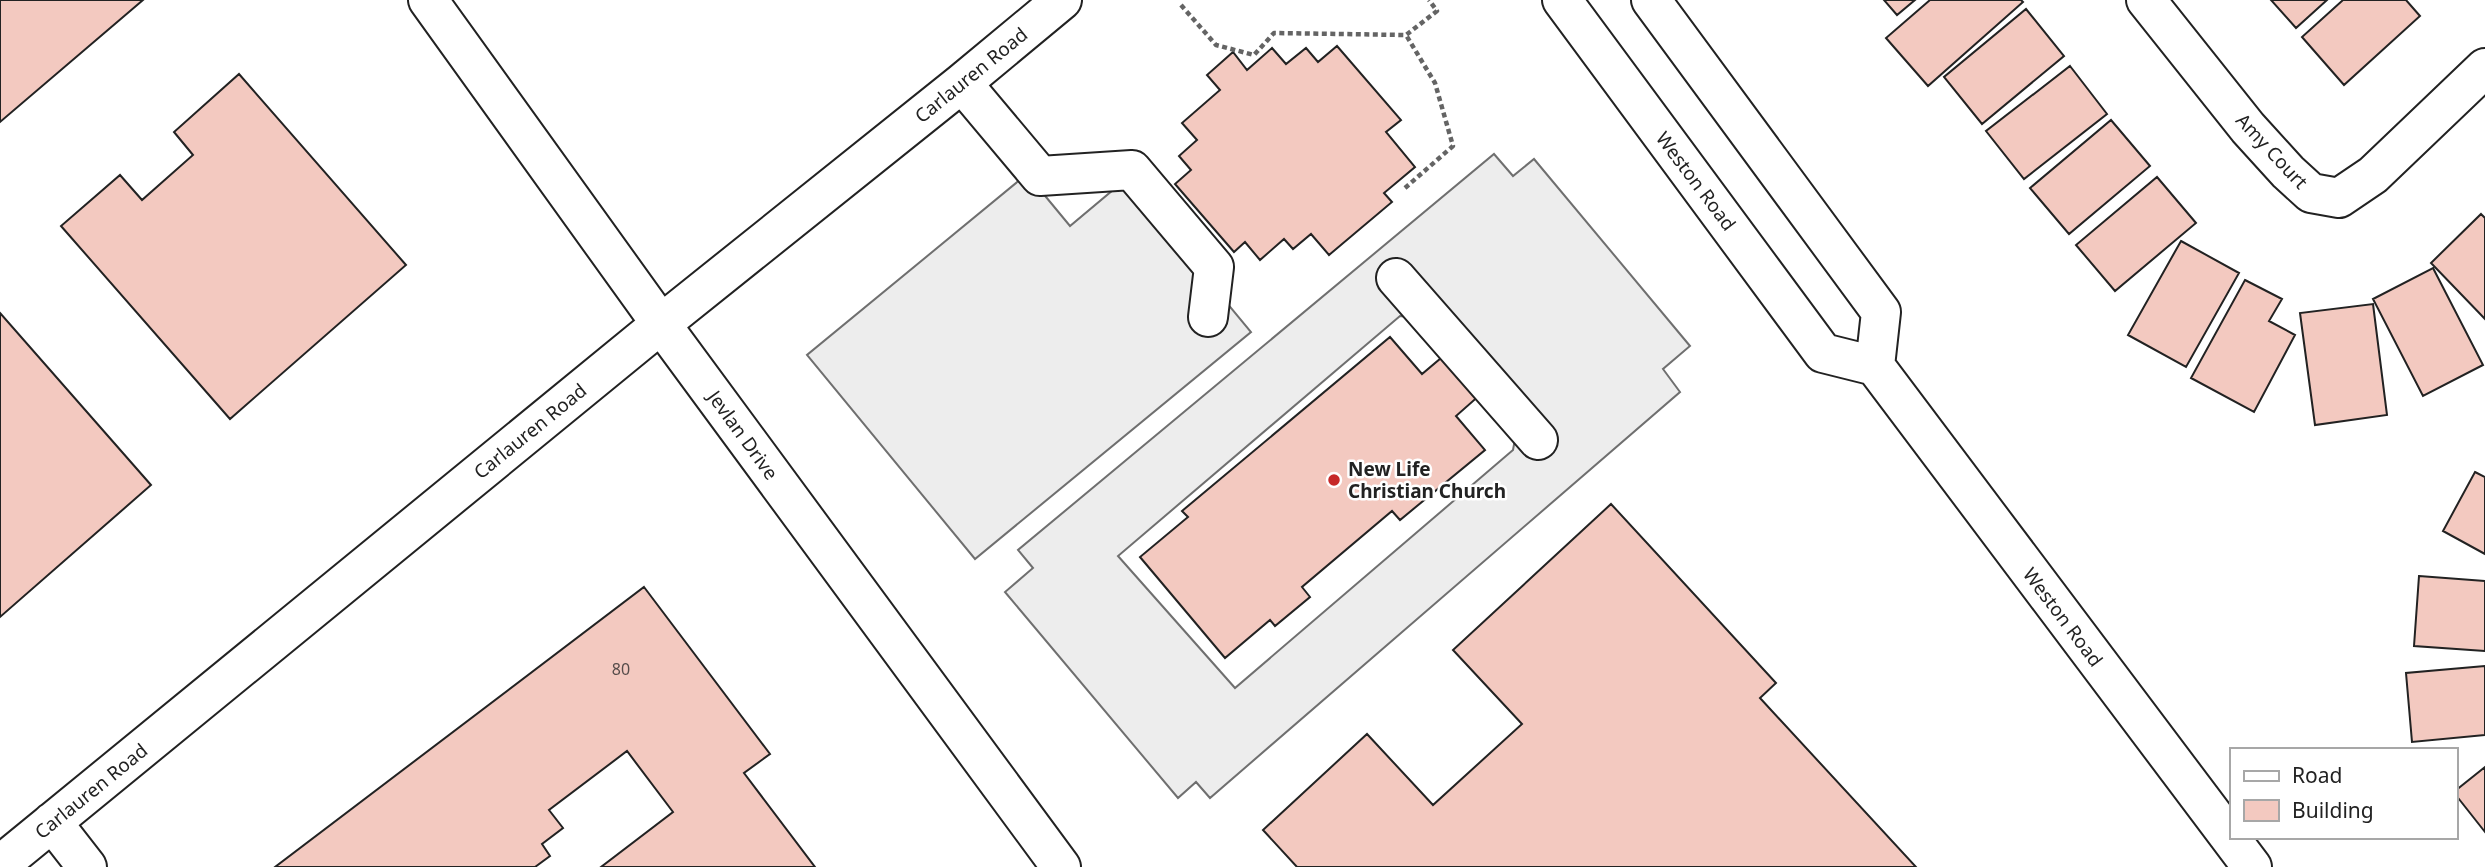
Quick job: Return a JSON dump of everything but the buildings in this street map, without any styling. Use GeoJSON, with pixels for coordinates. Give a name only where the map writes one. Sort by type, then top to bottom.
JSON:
{"type":"FeatureCollection","features":[{"type":"Feature","properties":{"kind":"street","name":"Jevlan Drive"},"geometry":{"type":"LineString","coordinates":[[428,0],[661,324],[1061,867]]}},
{"type":"Feature","properties":{"kind":"street","name":"Carlauren Road"},"geometry":{"type":"LineString","coordinates":[[0,865],[1062,0]]}},
{"type":"Feature","properties":{"kind":"street","name":"Weston Road"},"geometry":{"type":"LineString","coordinates":[[1562,0],[1824,353],[1875,366],[2230,838]]}},
{"type":"Feature","properties":{"kind":"street"},"geometry":{"type":"LineString","coordinates":[[1651,0],[1881,312],[1875,366]]}},
{"type":"Feature","properties":{"kind":"street","name":"Amy Court"},"geometry":{"type":"LineString","coordinates":[[2146,0],[2248,128],[2311,193],[2339,198],[2373,175],[2485,68]]}},
{"type":"Feature","properties":{"kind":"street"},"geometry":{"type":"LineString","coordinates":[[962,83],[1040,176],[1132,170],[1214,267],[1208,317]]}},
{"type":"Feature","properties":{"kind":"street"},"geometry":{"type":"LineString","coordinates":[[1396,278],[1538,440]]}},
{"type":"Feature","properties":{"kind":"street"},"geometry":{"type":"LineString","coordinates":[[52,822],[88,867]]}},
{"type":"Feature","properties":{"kind":"street","name":"Weston Road"},"geometry":{"type":"LineString","coordinates":[[2231,839],[2252,867]]}},
{"type":"Feature","properties":{"kind":"path"},"geometry":{"type":"LineString","coordinates":[[1181,5],[1216,45],[1254,55],[1274,33],[1406,35],[1437,11],[1429,0]]}},
{"type":"Feature","properties":{"kind":"path"},"geometry":{"type":"LineString","coordinates":[[1405,188],[1453,146],[1435,83],[1406,35]]}},
{"type":"Feature","properties":{"kind":"shaded area"},"geometry":{"type":"Polygon","coordinates":[[[1494,154],[1513,176],[1534,159],[1690,346],[1663,369],[1680,392],[1210,798],[1196,782],[1178,798],[1005,592],[1033,568],[1018,550],[1494,154]],[[1400,316],[1118,556],[1235,688],[1513,450],[1519,418],[1431,320],[1400,316]]]}},
{"type":"Feature","properties":{"kind":"shaded area"},"geometry":{"type":"Polygon","coordinates":[[[1027,174],[1070,226],[1125,180],[1251,332],[975,559],[807,355],[1027,174]]]}},
{"type":"Feature","properties":{"kind":"place","name":"New Life Christian Church"},"geometry":{"type":"Point","coordinates":[1334,480]}}]}
